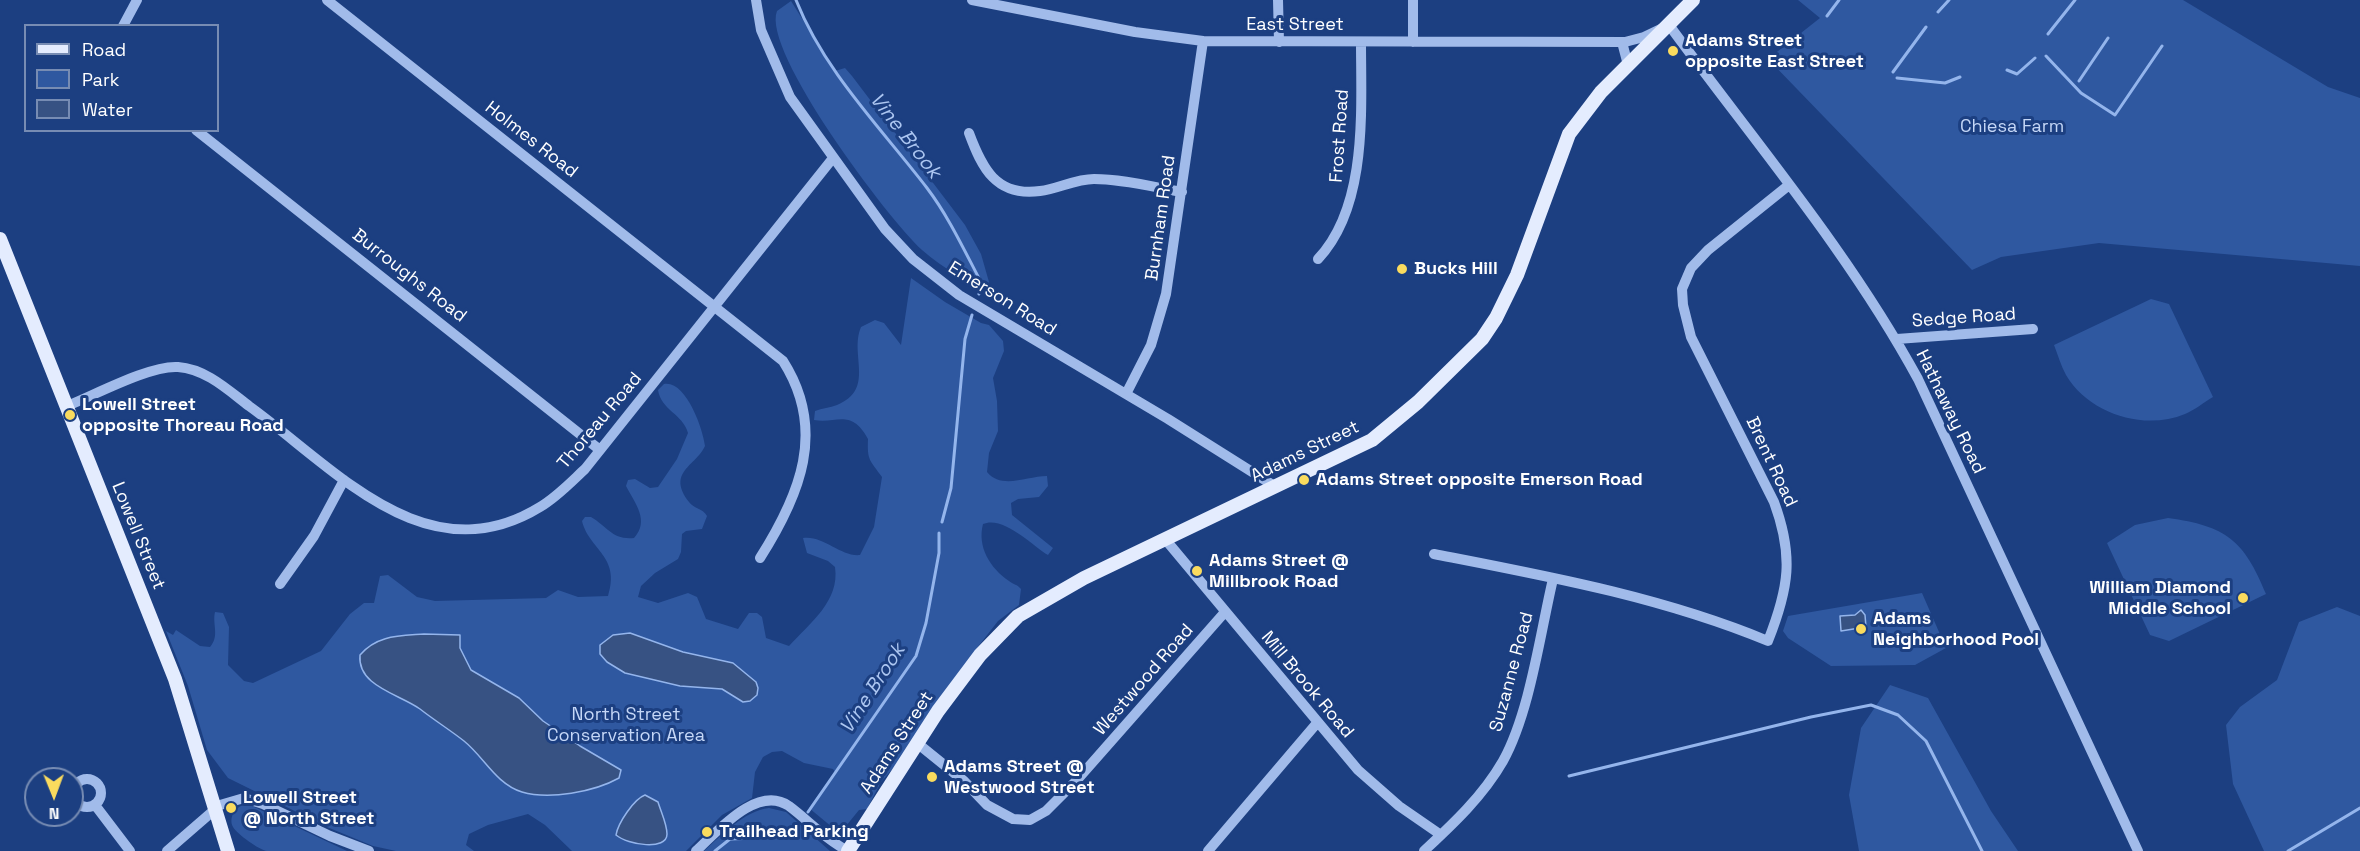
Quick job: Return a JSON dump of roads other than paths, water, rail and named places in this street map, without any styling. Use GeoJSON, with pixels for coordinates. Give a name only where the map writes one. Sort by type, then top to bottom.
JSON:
{"type":"FeatureCollection","features":[{"type":"Feature","properties":{"kind":"main road","name":"Adams Street"},"geometry":{"type":"LineString","coordinates":[[848,851],[917,743],[980,655],[1018,616],[1084,578],[1276,487],[1378,435],[1450,373],[1482,339],[1496,318],[1517,275],[1569,134],[1601,92],[1693,0]]}},
{"type":"Feature","properties":{"kind":"main road","name":"Lowell Street"},"geometry":{"type":"LineString","coordinates":[[0,240],[175,679],[228,851]]}},
{"type":"Feature","properties":{"kind":"street"},"geometry":{"type":"LineString","coordinates":[[124,24],[137,0]]}},
{"type":"Feature","properties":{"kind":"street","name":"Holmes Road"},"geometry":{"type":"LineString","coordinates":[[327,0],[783,361],[797,383],[804,410],[806,442],[802,469],[783,520],[760,558]]}},
{"type":"Feature","properties":{"kind":"street","name":"Emerson Road"},"geometry":{"type":"LineString","coordinates":[[756,0],[761,30],[774,66],[790,97],[885,229],[913,259],[946,286],[1276,487]]}},
{"type":"Feature","properties":{"kind":"street","name":"East Street"},"geometry":{"type":"LineString","coordinates":[[972,0],[1017,3],[1135,32],[1203,41],[1622,42],[1644,38],[1669,25]]}},
{"type":"Feature","properties":{"kind":"street"},"geometry":{"type":"LineString","coordinates":[[1278,0],[1279,42]]}},
{"type":"Feature","properties":{"kind":"street"},"geometry":{"type":"LineString","coordinates":[[1413,0],[1413,42]]}},
{"type":"Feature","properties":{"kind":"street","name":"Hathaway Road"},"geometry":{"type":"LineString","coordinates":[[1669,25],[1861,284],[1897,339],[1918,379],[2138,851]]}},
{"type":"Feature","properties":{"kind":"street","name":"Burnham Road"},"geometry":{"type":"LineString","coordinates":[[1126,394],[1151,345],[1166,294],[1203,41]]}},
{"type":"Feature","properties":{"kind":"street","name":"Frost Road"},"geometry":{"type":"LineString","coordinates":[[1318,259],[1334,236],[1354,190],[1361,42]]}},
{"type":"Feature","properties":{"kind":"street"},"geometry":{"type":"LineString","coordinates":[[1622,42],[1628,65]]}},
{"type":"Feature","properties":{"kind":"street","name":"Burroughs Road"},"geometry":{"type":"LineString","coordinates":[[199,132],[600,450]]}},
{"type":"Feature","properties":{"kind":"street"},"geometry":{"type":"LineString","coordinates":[[969,133],[981,163],[995,180],[1016,192],[1040,191],[1078,180],[1095,179],[1182,192]]}},
{"type":"Feature","properties":{"kind":"street","name":"Thoreau Road"},"geometry":{"type":"LineString","coordinates":[[67,406],[158,369],[177,367],[199,371],[270,421],[344,480],[389,511],[436,527],[467,529],[515,519],[540,508],[585,469],[833,158]]}},
{"type":"Feature","properties":{"kind":"street","name":"Brent Road"},"geometry":{"type":"LineString","coordinates":[[1434,554],[1553,579],[1697,614],[1768,641],[1783,603],[1788,576],[1788,552],[1783,525],[1774,502],[1691,337],[1683,305],[1682,289],[1691,268],[1708,250],[1789,185]]}},
{"type":"Feature","properties":{"kind":"street","name":"Sedge Road"},"geometry":{"type":"LineString","coordinates":[[1897,339],[2033,329]]}},
{"type":"Feature","properties":{"kind":"street"},"geometry":{"type":"LineString","coordinates":[[280,584],[314,536],[344,480]]}},
{"type":"Feature","properties":{"kind":"street","name":"Mill Brook Road"},"geometry":{"type":"LineString","coordinates":[[1166,539],[1358,770],[1399,806],[1441,835]]}},
{"type":"Feature","properties":{"kind":"street","name":"Suzanne Road"},"geometry":{"type":"LineString","coordinates":[[1424,851],[1475,800],[1503,760],[1520,720],[1553,579]]}},
{"type":"Feature","properties":{"kind":"street","name":"Westwood Road"},"geometry":{"type":"LineString","coordinates":[[917,743],[964,781],[987,805],[1013,819],[1030,820],[1046,811],[1077,780],[1225,612]]}},
{"type":"Feature","properties":{"kind":"street"},"geometry":{"type":"LineString","coordinates":[[1208,851],[1317,723]]}},
{"type":"Feature","properties":{"kind":"street"},"geometry":{"type":"LineString","coordinates":[[167,851],[215,809],[231,800],[249,799],[369,851]]}},
{"type":"Feature","properties":{"kind":"street"},"geometry":{"type":"LineString","coordinates":[[696,851],[741,813],[769,800],[787,805],[825,837],[848,851]]}},
{"type":"Feature","properties":{"kind":"street"},"geometry":{"type":"LineString","coordinates":[[95,805],[130,851]]}},
{"type":"Feature","properties":{"kind":"water"},"geometry":{"type":"Polygon","coordinates":[[[1861,610],[1865,615],[1866,627],[1841,631],[1840,616],[1855,615],[1861,610]]]}},
{"type":"Feature","properties":{"kind":"water"},"geometry":{"type":"Polygon","coordinates":[[[630,633],[683,652],[733,663],[756,682],[757,695],[750,701],[743,702],[722,689],[680,686],[625,673],[607,662],[600,654],[600,645],[613,635],[630,633]]]}},
{"type":"Feature","properties":{"kind":"water"},"geometry":{"type":"Polygon","coordinates":[[[424,634],[460,635],[460,648],[471,670],[519,698],[543,721],[621,770],[619,778],[584,791],[558,795],[522,792],[505,783],[464,741],[420,709],[372,682],[365,674],[361,666],[360,655],[367,648],[389,638],[424,634]]]}},
{"type":"Feature","properties":{"kind":"water"},"geometry":{"type":"Polygon","coordinates":[[[645,795],[658,802],[664,818],[667,834],[661,843],[637,844],[616,835],[627,812],[636,801],[645,795]]]}},
{"type":"Feature","properties":{"kind":"waterway","name":"Vine Brook"},"geometry":{"type":"LineString","coordinates":[[796,0],[808,26],[838,75],[927,188],[942,211],[982,284],[979,294]]}},
{"type":"Feature","properties":{"kind":"waterway"},"geometry":{"type":"LineString","coordinates":[[1827,16],[1839,0]]}},
{"type":"Feature","properties":{"kind":"waterway"},"geometry":{"type":"LineString","coordinates":[[1938,12],[1949,0]]}},
{"type":"Feature","properties":{"kind":"waterway"},"geometry":{"type":"LineString","coordinates":[[2048,34],[2075,0]]}},
{"type":"Feature","properties":{"kind":"waterway"},"geometry":{"type":"LineString","coordinates":[[1893,72],[1926,27]]}},
{"type":"Feature","properties":{"kind":"waterway"},"geometry":{"type":"LineString","coordinates":[[2079,81],[2108,38]]}},
{"type":"Feature","properties":{"kind":"waterway"},"geometry":{"type":"LineString","coordinates":[[2046,56],[2081,93],[2115,115],[2162,46]]}},
{"type":"Feature","properties":{"kind":"waterway"},"geometry":{"type":"LineString","coordinates":[[2007,70],[2017,74],[2035,58]]}},
{"type":"Feature","properties":{"kind":"waterway"},"geometry":{"type":"LineString","coordinates":[[1897,78],[1945,83],[1960,77]]}},
{"type":"Feature","properties":{"kind":"waterway","name":"Vine Brook"},"geometry":{"type":"LineString","coordinates":[[942,522],[951,488],[965,339],[972,315]]}},
{"type":"Feature","properties":{"kind":"waterway","name":"Vine Brook"},"geometry":{"type":"LineString","coordinates":[[808,812],[916,656],[926,623],[939,553],[939,533]]}},
{"type":"Feature","properties":{"kind":"waterway"},"geometry":{"type":"LineString","coordinates":[[1569,776],[1811,717],[1871,705],[1898,715],[1926,741],[1982,851]]}},
{"type":"Feature","properties":{"kind":"waterway"},"geometry":{"type":"LineString","coordinates":[[2288,851],[2360,808]]}},
{"type":"Feature","properties":{"kind":"waterway","name":"Vine Brook"},"geometry":{"type":"LineString","coordinates":[[715,851],[730,839],[781,837],[797,824]]}},
{"type":"Feature","properties":{"kind":"place","name":"Adams Street opposite East Street"},"geometry":{"type":"Point","coordinates":[1673,51]}},
{"type":"Feature","properties":{"kind":"place","name":"Bucks Hill"},"geometry":{"type":"Point","coordinates":[1402,269]}},
{"type":"Feature","properties":{"kind":"place","name":"Lowell Street opposite Thoreau Road"},"geometry":{"type":"Point","coordinates":[70,415]}},
{"type":"Feature","properties":{"kind":"place","name":"Adams Street opposite Emerson Road"},"geometry":{"type":"Point","coordinates":[1304,480]}},
{"type":"Feature","properties":{"kind":"place","name":"Adams Street @ Millbrook Road"},"geometry":{"type":"Point","coordinates":[1197,571]}},
{"type":"Feature","properties":{"kind":"place","name":"William Diamond Middle School"},"geometry":{"type":"Point","coordinates":[2243,598]}},
{"type":"Feature","properties":{"kind":"place","name":"Adams Neighborhood Pool"},"geometry":{"type":"Point","coordinates":[1861,629]}},
{"type":"Feature","properties":{"kind":"place","name":"Adams Street @ Westwood Street"},"geometry":{"type":"Point","coordinates":[932,777]}},
{"type":"Feature","properties":{"kind":"place","name":"Lowell Street @ North Street"},"geometry":{"type":"Point","coordinates":[231,808]}},
{"type":"Feature","properties":{"kind":"place","name":"Trailhead Parking"},"geometry":{"type":"Point","coordinates":[707,832]}},
{"type":"Feature","properties":{"kind":"park label","name":"Chiesa Farm"},"geometry":{"type":"Point","coordinates":[2012,127]}},
{"type":"Feature","properties":{"kind":"park label","name":"North Street Conservation Area"},"geometry":{"type":"Point","coordinates":[626,725]}}]}
